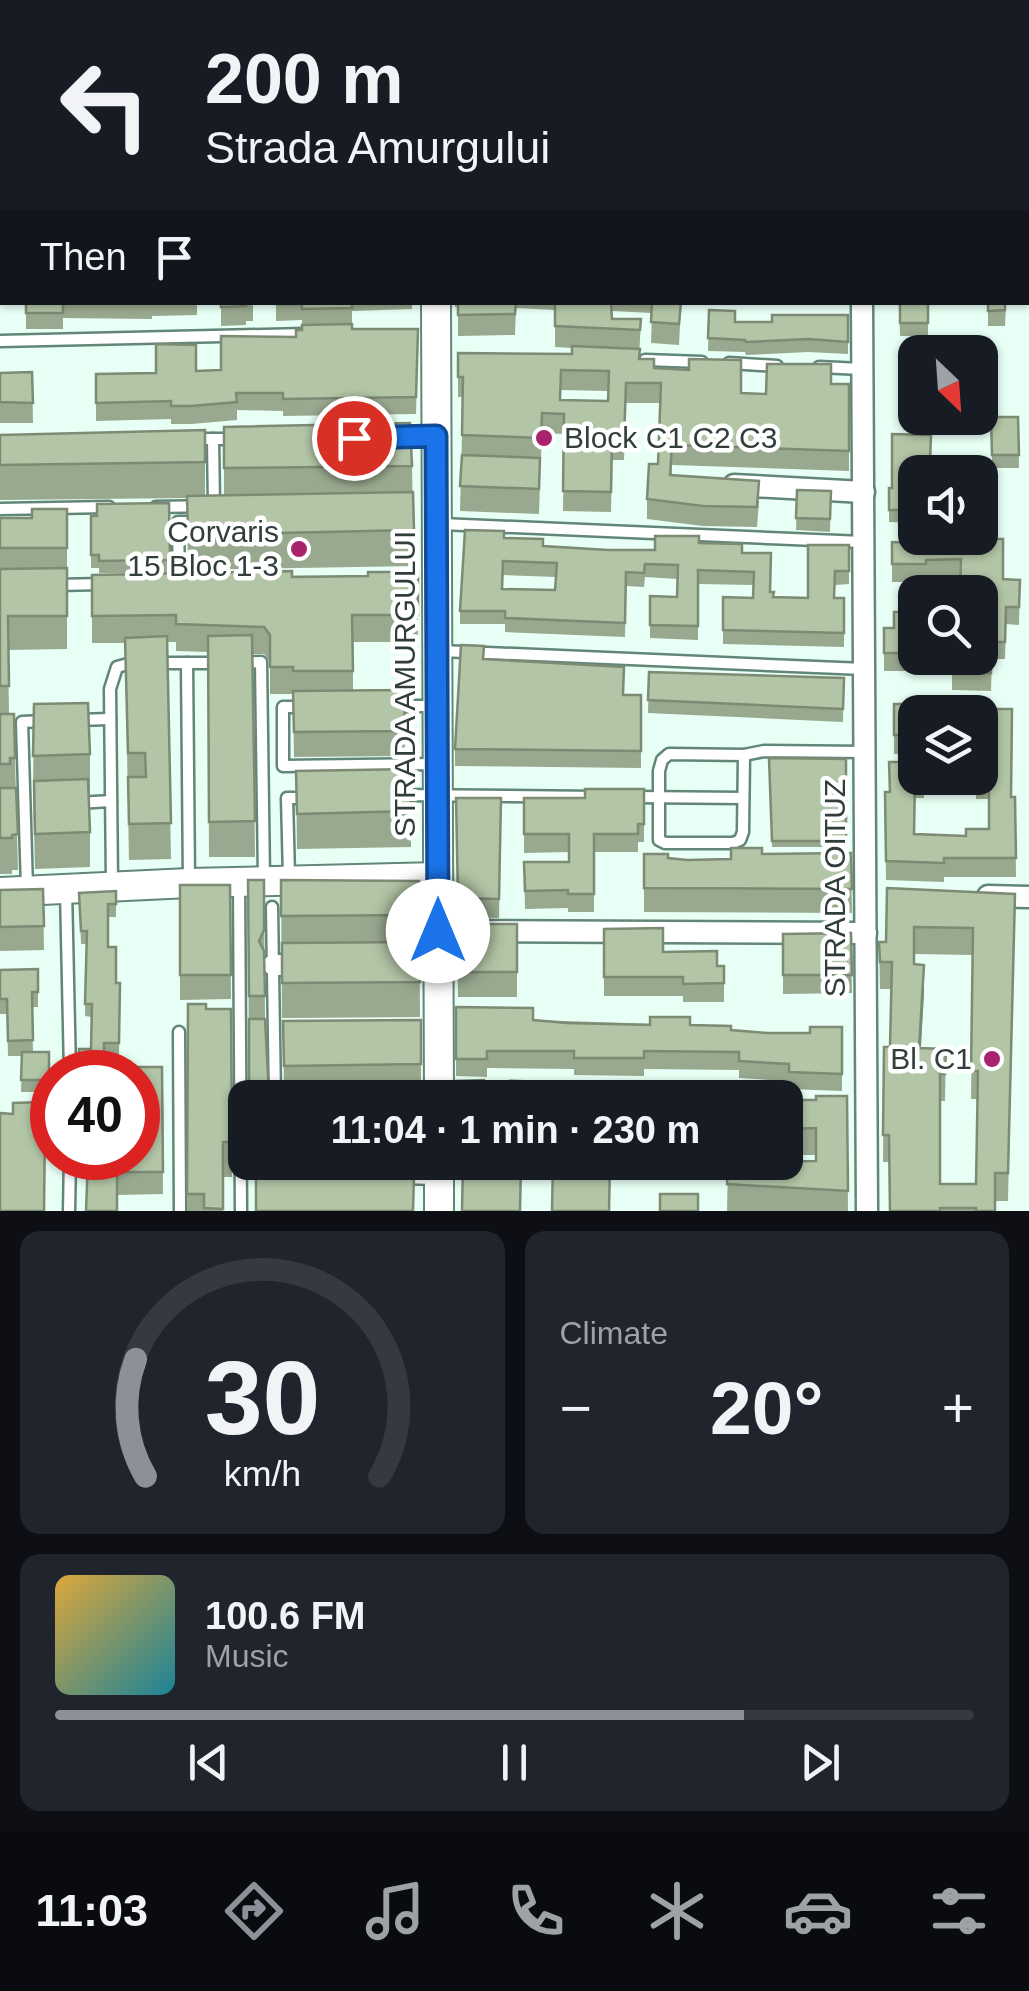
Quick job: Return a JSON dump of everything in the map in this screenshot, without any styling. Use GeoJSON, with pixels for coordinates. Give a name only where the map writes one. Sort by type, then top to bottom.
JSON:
{"type":"FeatureCollection","features":[{"type":"Feature","properties":{"kind":"street","name":"STRADA AMURGULUI"},"geometry":{"type":"LineString","coordinates":[[436,305],[436,436],[427,578],[437,651],[438,931],[429,964],[430,1031],[443,1080]]}},
{"type":"Feature","properties":{"kind":"street","name":"STRADA OITUZ"},"geometry":{"type":"LineString","coordinates":[[862,305],[865,752],[875,894],[866,933],[858,1106],[867,1211]]}},
{"type":"Feature","properties":{"kind":"street"},"geometry":{"type":"LineString","coordinates":[[734,484],[864,492]]}},
{"type":"Feature","properties":{"kind":"street"},"geometry":{"type":"LineString","coordinates":[[14,892],[189,882],[266,887],[438,878]]}},
{"type":"Feature","properties":{"kind":"street"},"geometry":{"type":"LineString","coordinates":[[975,896],[1029,897]]}},
{"type":"Feature","properties":{"kind":"street"},"geometry":{"type":"LineString","coordinates":[[438,931],[866,933]]}},
{"type":"Feature","properties":{"kind":"street"},"geometry":{"type":"LineString","coordinates":[[273,965],[328,964]]}},
{"type":"Feature","properties":{"kind":"street"},"geometry":{"type":"LineString","coordinates":[[439,1180],[439,1211]]}},
{"type":"Feature","properties":{"kind":"lane"},"geometry":{"type":"LineString","coordinates":[[0,340],[318,334]]}},
{"type":"Feature","properties":{"kind":"lane"},"geometry":{"type":"LineString","coordinates":[[625,359],[784,366]]}},
{"type":"Feature","properties":{"kind":"lane"},"geometry":{"type":"LineString","coordinates":[[804,367],[863,369]]}},
{"type":"Feature","properties":{"kind":"lane"},"geometry":{"type":"LineString","coordinates":[[386,437],[436,436]]}},
{"type":"Feature","properties":{"kind":"lane"},"geometry":{"type":"LineString","coordinates":[[136,507],[214,506],[213,439]]}},
{"type":"Feature","properties":{"kind":"lane"},"geometry":{"type":"LineString","coordinates":[[174,440],[252,439]]}},
{"type":"Feature","properties":{"kind":"lane"},"geometry":{"type":"LineString","coordinates":[[0,509],[116,507]]}},
{"type":"Feature","properties":{"kind":"lane"},"geometry":{"type":"LineString","coordinates":[[430,520],[864,542]]}},
{"type":"Feature","properties":{"kind":"lane"},"geometry":{"type":"LineString","coordinates":[[180,583],[178,522],[218,522]]}},
{"type":"Feature","properties":{"kind":"lane"},"geometry":{"type":"LineString","coordinates":[[160,583],[199,582]]}},
{"type":"Feature","properties":{"kind":"lane"},"geometry":{"type":"LineString","coordinates":[[40,585],[120,584]]}},
{"type":"Feature","properties":{"kind":"lane"},"geometry":{"type":"LineString","coordinates":[[437,651],[865,669]]}},
{"type":"Feature","properties":{"kind":"lane"},"geometry":{"type":"LineString","coordinates":[[112,886],[110,719],[111,677],[116,668],[135,662],[262,662],[266,887],[283,1032],[277,1080]]}},
{"type":"Feature","properties":{"kind":"lane"},"geometry":{"type":"LineString","coordinates":[[187,663],[189,882]]}},
{"type":"Feature","properties":{"kind":"lane"},"geometry":{"type":"LineString","coordinates":[[374,706],[437,706]]}},
{"type":"Feature","properties":{"kind":"lane"},"geometry":{"type":"LineString","coordinates":[[320,707],[283,707],[283,766],[437,764]]}},
{"type":"Feature","properties":{"kind":"lane"},"geometry":{"type":"LineString","coordinates":[[14,892],[24,805],[22,722],[110,719]]}},
{"type":"Feature","properties":{"kind":"lane"},"geometry":{"type":"LineString","coordinates":[[744,755],[740,840],[665,843],[658,835],[658,797],[662,760],[669,754],[865,752]]}},
{"type":"Feature","properties":{"kind":"lane"},"geometry":{"type":"LineString","coordinates":[[378,796],[601,796]]}},
{"type":"Feature","properties":{"kind":"lane"},"geometry":{"type":"LineString","coordinates":[[620,797],[743,798]]}},
{"type":"Feature","properties":{"kind":"lane"},"geometry":{"type":"LineString","coordinates":[[241,1211],[266,887],[288,798],[324,798]]}},
{"type":"Feature","properties":{"kind":"lane"},"geometry":{"type":"LineString","coordinates":[[59,804],[111,801]]}},
{"type":"Feature","properties":{"kind":"lane"},"geometry":{"type":"LineString","coordinates":[[24,805],[42,804]]}},
{"type":"Feature","properties":{"kind":"lane"},"geometry":{"type":"LineString","coordinates":[[66,888],[70,1050]]}},
{"type":"Feature","properties":{"kind":"lane"},"geometry":{"type":"LineString","coordinates":[[179,1032],[180,1211]]}},
{"type":"Feature","properties":{"kind":"lane"},"geometry":{"type":"LineString","coordinates":[[69,1211],[70,1180]]}},
{"type":"Feature","properties":{"kind":"building"},"geometry":{"type":"Polygon","coordinates":[[[26,305],[63,305],[63,313],[26,313],[26,305]]]}},
{"type":"Feature","properties":{"kind":"building"},"geometry":{"type":"Polygon","coordinates":[[[302,305],[352,305],[352,308],[302,309],[302,305]]]}},
{"type":"Feature","properties":{"kind":"building"},"geometry":{"type":"Polygon","coordinates":[[[458,305],[516,305],[515,314],[458,315],[458,305]]]}},
{"type":"Feature","properties":{"kind":"building"},"geometry":{"type":"Polygon","coordinates":[[[555,305],[611,305],[612,319],[641,319],[640,330],[555,326],[555,305]]]}},
{"type":"Feature","properties":{"kind":"building"},"geometry":{"type":"Polygon","coordinates":[[[652,305],[681,305],[679,324],[651,322],[652,305]]]}},
{"type":"Feature","properties":{"kind":"building"},"geometry":{"type":"Polygon","coordinates":[[[900,305],[928,305],[928,323],[900,323],[900,305]]]}},
{"type":"Feature","properties":{"kind":"building"},"geometry":{"type":"Polygon","coordinates":[[[988,305],[1005,305],[1005,310],[988,311],[988,305]]]}},
{"type":"Feature","properties":{"kind":"building"},"geometry":{"type":"Polygon","coordinates":[[[709,310],[735,311],[735,322],[772,322],[772,315],[848,315],[848,342],[708,338],[709,310]]]}},
{"type":"Feature","properties":{"kind":"building"},"geometry":{"type":"Polygon","coordinates":[[[352,324],[352,329],[418,329],[416,397],[283,399],[283,393],[236,393],[237,402],[191,406],[171,406],[171,401],[96,403],[96,374],[156,373],[156,344],[196,345],[196,371],[221,370],[221,336],[296,337],[296,330],[302,330],[302,325],[352,324]]]}},
{"type":"Feature","properties":{"kind":"building"},"geometry":{"type":"Polygon","coordinates":[[[572,346],[640,349],[639,359],[654,359],[654,368],[689,370],[689,359],[741,360],[741,393],[766,394],[767,364],[831,364],[831,384],[849,384],[849,451],[672,445],[670,475],[759,481],[757,507],[703,506],[647,499],[649,464],[658,464],[661,383],[626,383],[624,440],[612,440],[611,492],[563,491],[564,414],[542,413],[541,438],[462,435],[463,377],[458,377],[458,353],[572,354],[572,346]],[[561,370],[560,400],[608,401],[609,371],[561,370]]]}},
{"type":"Feature","properties":{"kind":"building"},"geometry":{"type":"Polygon","coordinates":[[[32,372],[33,403],[0,402],[0,373],[32,372]]]}},
{"type":"Feature","properties":{"kind":"building"},"geometry":{"type":"Polygon","coordinates":[[[998,417],[1018,417],[1019,455],[992,455],[991,435],[998,435],[998,417]]]}},
{"type":"Feature","properties":{"kind":"building"},"geometry":{"type":"Polygon","coordinates":[[[410,423],[412,466],[224,468],[224,427],[410,423]]]}},
{"type":"Feature","properties":{"kind":"building"},"geometry":{"type":"Polygon","coordinates":[[[205,430],[205,462],[0,465],[0,435],[205,430]]]}},
{"type":"Feature","properties":{"kind":"building"},"geometry":{"type":"Polygon","coordinates":[[[892,434],[931,435],[930,455],[898,455],[898,510],[889,510],[892,434]]]}},
{"type":"Feature","properties":{"kind":"building"},"geometry":{"type":"Polygon","coordinates":[[[462,455],[540,458],[539,489],[460,486],[462,455]]]}},
{"type":"Feature","properties":{"kind":"building"},"geometry":{"type":"Polygon","coordinates":[[[797,490],[831,491],[830,519],[796,518],[797,490]]]}},
{"type":"Feature","properties":{"kind":"building"},"geometry":{"type":"Polygon","coordinates":[[[413,492],[414,530],[188,535],[187,496],[413,492]]]}},
{"type":"Feature","properties":{"kind":"building"},"geometry":{"type":"Polygon","coordinates":[[[169,503],[170,560],[99,561],[99,555],[91,555],[91,516],[97,516],[97,504],[169,503]]]}},
{"type":"Feature","properties":{"kind":"building"},"geometry":{"type":"Polygon","coordinates":[[[32,509],[67,509],[67,548],[0,548],[0,518],[32,518],[32,509]]]}},
{"type":"Feature","properties":{"kind":"building"},"geometry":{"type":"Polygon","coordinates":[[[465,530],[504,531],[504,538],[543,539],[543,546],[608,550],[655,550],[655,536],[699,536],[699,543],[742,544],[742,553],[771,553],[773,597],[808,598],[808,545],[849,545],[849,571],[835,571],[834,598],[844,598],[844,633],[723,630],[723,597],[753,598],[754,572],[698,570],[698,626],[650,625],[650,596],[677,597],[678,565],[645,564],[644,573],[626,572],[625,623],[505,618],[505,611],[460,611],[465,530]],[[503,561],[502,589],[555,590],[557,563],[503,561]]]}},
{"type":"Feature","properties":{"kind":"building"},"geometry":{"type":"Polygon","coordinates":[[[998,539],[1003,539],[1003,579],[1020,580],[1019,607],[1006,607],[1005,642],[998,642],[998,575],[961,575],[961,559],[892,564],[892,542],[898,542],[898,555],[998,555],[998,539]]]}},
{"type":"Feature","properties":{"kind":"building"},"geometry":{"type":"Polygon","coordinates":[[[67,568],[67,616],[8,616],[9,686],[0,686],[0,569],[67,568]]]}},
{"type":"Feature","properties":{"kind":"building"},"geometry":{"type":"Polygon","coordinates":[[[292,571],[292,577],[418,572],[418,615],[352,615],[353,671],[270,667],[270,635],[264,627],[176,624],[176,615],[92,616],[92,575],[292,571]]]}},
{"type":"Feature","properties":{"kind":"building"},"geometry":{"type":"Polygon","coordinates":[[[894,612],[898,612],[898,653],[884,653],[884,628],[894,628],[894,612]]]}},
{"type":"Feature","properties":{"kind":"building"},"geometry":{"type":"Polygon","coordinates":[[[252,635],[255,821],[209,822],[208,636],[252,635]]]}},
{"type":"Feature","properties":{"kind":"building"},"geometry":{"type":"Polygon","coordinates":[[[167,636],[171,823],[129,824],[128,777],[146,777],[145,753],[128,753],[125,638],[167,636]]]}},
{"type":"Feature","properties":{"kind":"building"},"geometry":{"type":"Polygon","coordinates":[[[461,645],[484,646],[483,659],[624,667],[623,695],[641,695],[641,751],[455,749],[461,645]]]}},
{"type":"Feature","properties":{"kind":"building"},"geometry":{"type":"Polygon","coordinates":[[[649,672],[844,678],[843,709],[648,700],[649,672]]]}},
{"type":"Feature","properties":{"kind":"building"},"geometry":{"type":"Polygon","coordinates":[[[404,690],[405,731],[294,732],[293,691],[404,690]]]}},
{"type":"Feature","properties":{"kind":"building"},"geometry":{"type":"Polygon","coordinates":[[[88,703],[90,754],[33,756],[34,704],[88,703]]]}},
{"type":"Feature","properties":{"kind":"building"},"geometry":{"type":"Polygon","coordinates":[[[894,704],[898,704],[898,735],[894,735],[894,704]]]}},
{"type":"Feature","properties":{"kind":"building"},"geometry":{"type":"Polygon","coordinates":[[[998,709],[1012,709],[1011,797],[1015,797],[1016,858],[944,858],[944,863],[886,861],[885,792],[890,792],[889,762],[898,762],[898,795],[915,795],[914,834],[966,836],[966,829],[989,829],[989,795],[998,795],[998,709]]]}},
{"type":"Feature","properties":{"kind":"building"},"geometry":{"type":"Polygon","coordinates":[[[0,714],[14,714],[15,758],[10,758],[10,764],[0,764],[0,714]]]}},
{"type":"Feature","properties":{"kind":"building"},"geometry":{"type":"Polygon","coordinates":[[[769,758],[846,759],[846,841],[772,841],[769,758]]]}},
{"type":"Feature","properties":{"kind":"building"},"geometry":{"type":"Polygon","coordinates":[[[410,769],[411,811],[297,814],[296,771],[410,769]]]}},
{"type":"Feature","properties":{"kind":"building"},"geometry":{"type":"Polygon","coordinates":[[[88,779],[90,832],[35,834],[34,781],[88,779]]]}},
{"type":"Feature","properties":{"kind":"building"},"geometry":{"type":"Polygon","coordinates":[[[0,788],[16,788],[18,834],[12,838],[0,838],[0,788]]]}},
{"type":"Feature","properties":{"kind":"building"},"geometry":{"type":"Polygon","coordinates":[[[585,789],[644,789],[644,824],[638,824],[638,834],[594,834],[594,894],[525,891],[524,862],[569,862],[569,834],[524,834],[524,798],[585,798],[585,789]]]}},
{"type":"Feature","properties":{"kind":"building"},"geometry":{"type":"Polygon","coordinates":[[[456,798],[501,798],[499,899],[458,898],[456,798]]]}},
{"type":"Feature","properties":{"kind":"building"},"geometry":{"type":"Polygon","coordinates":[[[731,848],[762,848],[762,854],[851,853],[852,889],[644,888],[644,854],[668,854],[668,858],[687,860],[731,859],[731,848]]]}},
{"type":"Feature","properties":{"kind":"building"},"geometry":{"type":"Polygon","coordinates":[[[248,880],[264,880],[264,930],[259,941],[264,951],[265,996],[249,996],[248,880]]]}},
{"type":"Feature","properties":{"kind":"building"},"geometry":{"type":"Polygon","coordinates":[[[281,880],[419,881],[419,915],[281,916],[281,880]]]}},
{"type":"Feature","properties":{"kind":"building"},"geometry":{"type":"Polygon","coordinates":[[[180,885],[230,885],[231,975],[180,975],[180,885]]]}},
{"type":"Feature","properties":{"kind":"building"},"geometry":{"type":"Polygon","coordinates":[[[887,888],[1015,894],[1008,1173],[995,1173],[995,1211],[890,1211],[889,1135],[883,1135],[884,1047],[890,1047],[892,962],[880,962],[879,942],[886,942],[887,888]],[[914,927],[914,964],[924,965],[919,1048],[946,1049],[945,1074],[940,1074],[940,1184],[976,1184],[978,1071],[971,1071],[973,928],[914,927]]]}},
{"type":"Feature","properties":{"kind":"building"},"geometry":{"type":"Polygon","coordinates":[[[43,889],[44,926],[0,927],[0,890],[43,889]]]}},
{"type":"Feature","properties":{"kind":"building"},"geometry":{"type":"Polygon","coordinates":[[[116,891],[116,904],[108,904],[108,947],[116,947],[119,1043],[104,1043],[104,1050],[79,1050],[91,1049],[92,1004],[85,1004],[87,931],[81,931],[79,893],[116,891]]]}},
{"type":"Feature","properties":{"kind":"building"},"geometry":{"type":"Polygon","coordinates":[[[457,924],[517,924],[517,972],[458,972],[457,924]]]}},
{"type":"Feature","properties":{"kind":"building"},"geometry":{"type":"Polygon","coordinates":[[[663,928],[663,952],[717,951],[717,966],[724,966],[724,983],[683,984],[683,977],[604,977],[604,929],[663,928]]]}},
{"type":"Feature","properties":{"kind":"building"},"geometry":{"type":"Polygon","coordinates":[[[851,933],[852,975],[783,975],[783,934],[851,933]]]}},
{"type":"Feature","properties":{"kind":"building"},"geometry":{"type":"Polygon","coordinates":[[[420,942],[420,982],[282,983],[282,943],[420,942]]]}},
{"type":"Feature","properties":{"kind":"building"},"geometry":{"type":"Polygon","coordinates":[[[38,969],[38,992],[32,992],[33,1040],[8,1041],[7,999],[0,999],[0,970],[38,969]]]}},
{"type":"Feature","properties":{"kind":"building"},"geometry":{"type":"Polygon","coordinates":[[[188,1004],[206,1004],[206,1009],[231,1009],[232,1080],[228,1080],[228,1142],[223,1142],[223,1209],[204,1208],[204,1194],[187,1194],[188,1004]]]}},
{"type":"Feature","properties":{"kind":"building"},"geometry":{"type":"Polygon","coordinates":[[[456,1007],[533,1008],[533,1020],[567,1023],[650,1025],[650,1017],[690,1017],[690,1025],[731,1026],[731,1030],[767,1033],[810,1033],[810,1027],[842,1027],[842,1074],[789,1072],[789,1064],[739,1061],[739,1052],[644,1051],[644,1058],[574,1058],[574,1051],[487,1051],[487,1059],[456,1059],[456,1007]]]}},
{"type":"Feature","properties":{"kind":"building"},"geometry":{"type":"Polygon","coordinates":[[[249,1019],[265,1019],[268,1080],[249,1080],[249,1019]]]}},
{"type":"Feature","properties":{"kind":"building"},"geometry":{"type":"Polygon","coordinates":[[[421,1020],[421,1064],[284,1066],[283,1021],[421,1020]]]}},
{"type":"Feature","properties":{"kind":"building"},"geometry":{"type":"Polygon","coordinates":[[[22,1052],[30,1052],[30,1080],[21,1080],[22,1052]]]}},
{"type":"Feature","properties":{"kind":"building"},"geometry":{"type":"Polygon","coordinates":[[[160,1067],[162,1067],[160,1172],[160,1067]]]}},
{"type":"Feature","properties":{"kind":"building"},"geometry":{"type":"Polygon","coordinates":[[[816,1096],[847,1096],[848,1191],[727,1184],[727,1180],[803,1180],[803,1161],[816,1161],[816,1128],[803,1128],[803,1100],[816,1100],[816,1096]]]}},
{"type":"Feature","properties":{"kind":"building"},"geometry":{"type":"Polygon","coordinates":[[[30,1102],[30,1180],[44,1180],[44,1211],[0,1211],[0,1113],[13,1114],[13,1103],[30,1102]]]}},
{"type":"Feature","properties":{"kind":"building"},"geometry":{"type":"Polygon","coordinates":[[[87,1180],[117,1180],[117,1211],[86,1211],[87,1180]]]}},
{"type":"Feature","properties":{"kind":"building"},"geometry":{"type":"Polygon","coordinates":[[[256,1180],[414,1180],[413,1211],[256,1211],[256,1180]]]}},
{"type":"Feature","properties":{"kind":"building"},"geometry":{"type":"Polygon","coordinates":[[[463,1180],[521,1180],[520,1211],[462,1211],[463,1180]]]}},
{"type":"Feature","properties":{"kind":"building"},"geometry":{"type":"Polygon","coordinates":[[[553,1180],[610,1180],[609,1211],[552,1211],[553,1180]]]}},
{"type":"Feature","properties":{"kind":"building"},"geometry":{"type":"Polygon","coordinates":[[[660,1194],[698,1194],[698,1211],[660,1211],[660,1194]]]}},
{"type":"Feature","properties":{"kind":"place","name":"Block C1 C2 C3"},"geometry":{"type":"Point","coordinates":[544,438]}},
{"type":"Feature","properties":{"kind":"place","name":"Corvaris 15 Bloc 1-3"},"geometry":{"type":"Point","coordinates":[299,549]}},
{"type":"Feature","properties":{"kind":"place","name":"Bl. C1"},"geometry":{"type":"Point","coordinates":[992,1059]}},
{"type":"Feature","properties":{"kind":"route"},"geometry":{"type":"LineString","coordinates":[[354,438],[436,436],[438,931]]}}]}
